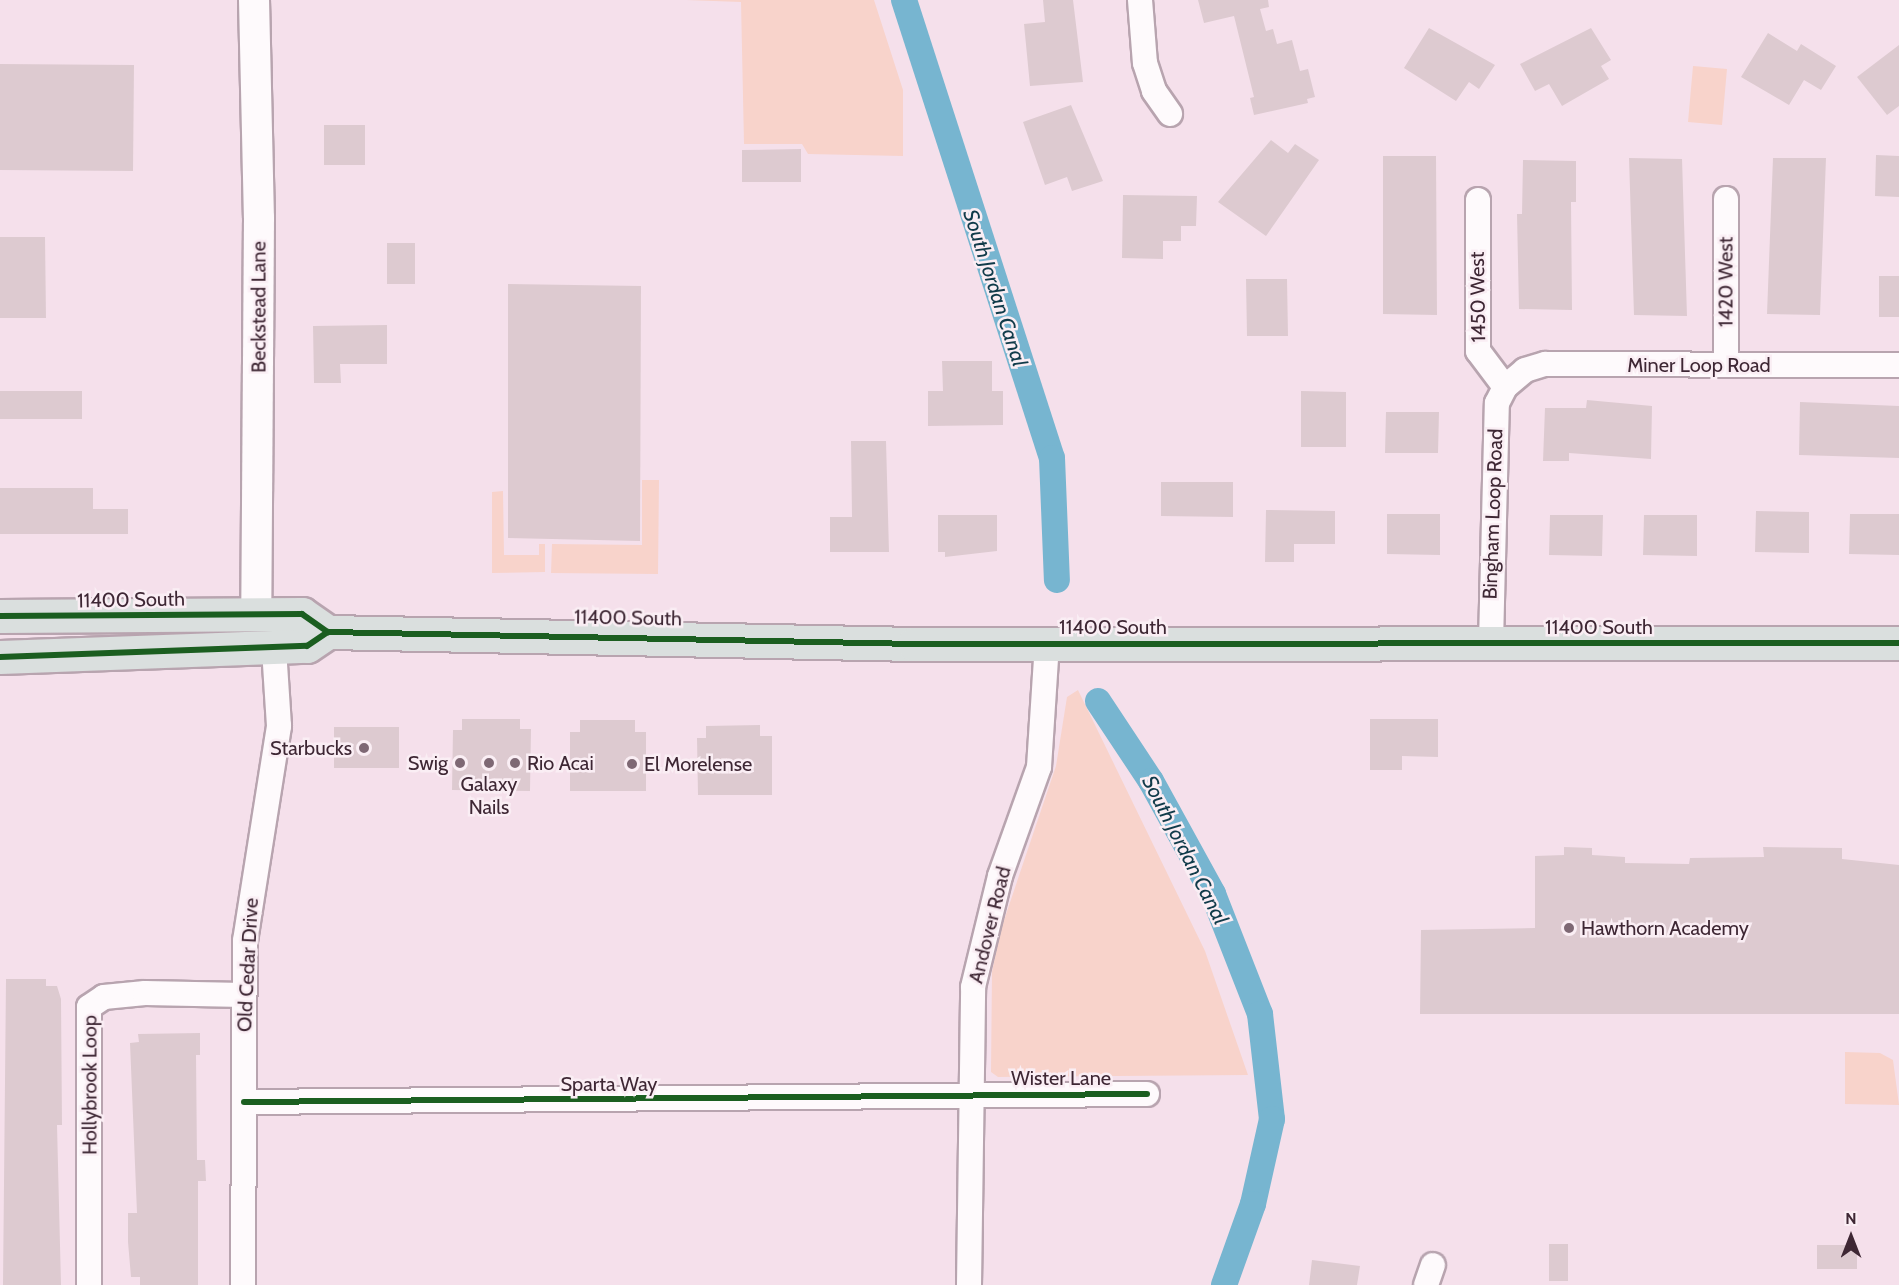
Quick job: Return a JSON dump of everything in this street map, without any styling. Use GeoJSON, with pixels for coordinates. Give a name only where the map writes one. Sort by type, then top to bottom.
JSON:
{"type":"FeatureCollection","features":[{"type":"Feature","properties":{"kind":"main road","name":"11400 South"},"geometry":{"type":"LineString","coordinates":[[0,616],[303,614],[328,632],[1047,643],[1899,643]]}},
{"type":"Feature","properties":{"kind":"main road"},"geometry":{"type":"LineString","coordinates":[[0,657],[274,649],[307,646],[328,632]]}},
{"type":"Feature","properties":{"kind":"street","name":"Beckstead Lane"},"geometry":{"type":"LineString","coordinates":[[254,0],[259,218],[256,615]]}},
{"type":"Feature","properties":{"kind":"street"},"geometry":{"type":"LineString","coordinates":[[1140,0],[1145,63],[1154,90],[1170,114]]}},
{"type":"Feature","properties":{"kind":"street","name":"1420 West"},"geometry":{"type":"LineString","coordinates":[[1726,199],[1726,365]]}},
{"type":"Feature","properties":{"kind":"street","name":"1450 West"},"geometry":{"type":"LineString","coordinates":[[1478,200],[1478,351],[1505,387]]}},
{"type":"Feature","properties":{"kind":"street","name":"Miner Loop Road"},"geometry":{"type":"LineString","coordinates":[[1505,387],[1525,370],[1545,364],[1899,365]]}},
{"type":"Feature","properties":{"kind":"street","name":"Bingham Loop Road"},"geometry":{"type":"LineString","coordinates":[[1491,643],[1497,403],[1505,387]]}},
{"type":"Feature","properties":{"kind":"street","name":"Andover Road"},"geometry":{"type":"LineString","coordinates":[[969,1285],[974,1095],[973,987],[1000,876],[1039,767],[1047,643]]}},
{"type":"Feature","properties":{"kind":"street","name":"Old Cedar Drive"},"geometry":{"type":"LineString","coordinates":[[243,1285],[245,941],[257,847],[279,726],[274,649]]}},
{"type":"Feature","properties":{"kind":"street","name":"Hollybrook Loop"},"geometry":{"type":"LineString","coordinates":[[89,1285],[89,1007],[104,997],[145,993],[244,994]]}},
{"type":"Feature","properties":{"kind":"street","name":"Wister Lane"},"geometry":{"type":"LineString","coordinates":[[974,1095],[1148,1094]]}},
{"type":"Feature","properties":{"kind":"street","name":"Sparta Way"},"geometry":{"type":"LineString","coordinates":[[244,1102],[974,1095]]}},
{"type":"Feature","properties":{"kind":"shaded area"},"geometry":{"type":"Polygon","coordinates":[[[686,0],[874,0],[903,90],[903,156],[808,154],[802,144],[744,144],[741,2],[686,0]]]}},
{"type":"Feature","properties":{"kind":"shaded area"},"geometry":{"type":"Polygon","coordinates":[[[1693,66],[1727,69],[1722,125],[1688,122],[1693,66]]]}},
{"type":"Feature","properties":{"kind":"shaded area"},"geometry":{"type":"Polygon","coordinates":[[[642,480],[659,480],[658,574],[551,573],[552,544],[642,545],[642,480]]]}},
{"type":"Feature","properties":{"kind":"shaded area"},"geometry":{"type":"Polygon","coordinates":[[[503,491],[504,555],[539,555],[539,544],[545,544],[545,572],[492,573],[492,492],[503,491]]]}},
{"type":"Feature","properties":{"kind":"shaded area"},"geometry":{"type":"Polygon","coordinates":[[[1078,690],[1205,951],[1248,1075],[998,1077],[991,1072],[992,972],[999,935],[1056,766],[1067,697],[1078,690]]]}},
{"type":"Feature","properties":{"kind":"shaded area"},"geometry":{"type":"Polygon","coordinates":[[[1845,1052],[1880,1053],[1893,1060],[1899,1105],[1845,1104],[1845,1052]]]}},
{"type":"Feature","properties":{"kind":"building"},"geometry":{"type":"Polygon","coordinates":[[[1043,0],[1073,0],[1083,82],[1030,86],[1024,24],[1045,22],[1043,0]]]}},
{"type":"Feature","properties":{"kind":"building"},"geometry":{"type":"Polygon","coordinates":[[[1198,0],[1268,0],[1269,7],[1260,9],[1266,31],[1273,29],[1277,44],[1292,40],[1300,71],[1308,69],[1315,97],[1307,99],[1308,103],[1254,115],[1250,98],[1254,97],[1234,16],[1204,23],[1198,0]]]}},
{"type":"Feature","properties":{"kind":"building"},"geometry":{"type":"Polygon","coordinates":[[[1429,28],[1495,65],[1479,89],[1469,82],[1456,101],[1404,68],[1429,28]]]}},
{"type":"Feature","properties":{"kind":"building"},"geometry":{"type":"Polygon","coordinates":[[[1591,28],[1611,60],[1601,66],[1609,79],[1562,106],[1549,84],[1535,91],[1520,64],[1591,28]]]}},
{"type":"Feature","properties":{"kind":"building"},"geometry":{"type":"Polygon","coordinates":[[[1768,33],[1797,51],[1801,44],[1836,66],[1821,90],[1804,80],[1789,105],[1741,77],[1768,33]]]}},
{"type":"Feature","properties":{"kind":"building"},"geometry":{"type":"Polygon","coordinates":[[[1899,45],[1899,106],[1887,115],[1857,77],[1899,45]]]}},
{"type":"Feature","properties":{"kind":"building"},"geometry":{"type":"Polygon","coordinates":[[[0,64],[134,65],[133,171],[0,170],[0,64]]]}},
{"type":"Feature","properties":{"kind":"building"},"geometry":{"type":"Polygon","coordinates":[[[1071,105],[1103,181],[1072,191],[1067,177],[1045,185],[1023,122],[1071,105]]]}},
{"type":"Feature","properties":{"kind":"building"},"geometry":{"type":"Polygon","coordinates":[[[324,125],[365,125],[365,165],[324,165],[324,125]]]}},
{"type":"Feature","properties":{"kind":"building"},"geometry":{"type":"Polygon","coordinates":[[[1271,140],[1288,153],[1295,144],[1319,160],[1266,236],[1218,202],[1271,140]]]}},
{"type":"Feature","properties":{"kind":"building"},"geometry":{"type":"Polygon","coordinates":[[[801,149],[801,182],[742,182],[742,150],[801,149]]]}},
{"type":"Feature","properties":{"kind":"building"},"geometry":{"type":"Polygon","coordinates":[[[1876,155],[1899,156],[1899,197],[1875,196],[1876,155]]]}},
{"type":"Feature","properties":{"kind":"building"},"geometry":{"type":"Polygon","coordinates":[[[1383,156],[1436,156],[1437,315],[1383,314],[1383,156]]]}},
{"type":"Feature","properties":{"kind":"building"},"geometry":{"type":"Polygon","coordinates":[[[1629,158],[1682,159],[1687,316],[1634,315],[1629,158]]]}},
{"type":"Feature","properties":{"kind":"building"},"geometry":{"type":"Polygon","coordinates":[[[1773,158],[1826,158],[1820,315],[1767,314],[1773,158]]]}},
{"type":"Feature","properties":{"kind":"building"},"geometry":{"type":"Polygon","coordinates":[[[1523,160],[1576,161],[1576,202],[1571,202],[1572,310],[1519,309],[1517,214],[1522,214],[1523,160]]]}},
{"type":"Feature","properties":{"kind":"building"},"geometry":{"type":"Polygon","coordinates":[[[1123,195],[1197,196],[1196,226],[1181,226],[1181,241],[1163,241],[1163,259],[1122,258],[1123,195]]]}},
{"type":"Feature","properties":{"kind":"building"},"geometry":{"type":"Polygon","coordinates":[[[0,237],[45,237],[46,318],[0,318],[0,237]]]}},
{"type":"Feature","properties":{"kind":"building"},"geometry":{"type":"Polygon","coordinates":[[[387,243],[415,243],[415,284],[387,284],[387,243]]]}},
{"type":"Feature","properties":{"kind":"building"},"geometry":{"type":"Polygon","coordinates":[[[1879,276],[1899,276],[1899,317],[1879,317],[1879,276]]]}},
{"type":"Feature","properties":{"kind":"building"},"geometry":{"type":"Polygon","coordinates":[[[1246,279],[1287,279],[1288,336],[1247,336],[1246,279]]]}},
{"type":"Feature","properties":{"kind":"building"},"geometry":{"type":"Polygon","coordinates":[[[508,284],[641,286],[640,541],[508,538],[508,284]]]}},
{"type":"Feature","properties":{"kind":"building"},"geometry":{"type":"Polygon","coordinates":[[[387,325],[387,364],[340,364],[341,383],[314,383],[313,326],[387,325]]]}},
{"type":"Feature","properties":{"kind":"building"},"geometry":{"type":"Polygon","coordinates":[[[942,361],[992,361],[992,391],[1003,391],[1003,425],[928,426],[928,391],[943,391],[942,361]]]}},
{"type":"Feature","properties":{"kind":"building"},"geometry":{"type":"Polygon","coordinates":[[[0,391],[82,391],[82,419],[0,419],[0,391]]]}},
{"type":"Feature","properties":{"kind":"building"},"geometry":{"type":"Polygon","coordinates":[[[1301,391],[1346,392],[1346,447],[1301,447],[1301,391]]]}},
{"type":"Feature","properties":{"kind":"building"},"geometry":{"type":"Polygon","coordinates":[[[1587,400],[1652,406],[1651,459],[1569,453],[1569,461],[1543,461],[1545,408],[1586,408],[1587,400]]]}},
{"type":"Feature","properties":{"kind":"building"},"geometry":{"type":"Polygon","coordinates":[[[1800,402],[1899,406],[1899,458],[1799,455],[1800,402]]]}},
{"type":"Feature","properties":{"kind":"building"},"geometry":{"type":"Polygon","coordinates":[[[1386,412],[1439,412],[1438,453],[1385,453],[1386,412]]]}},
{"type":"Feature","properties":{"kind":"building"},"geometry":{"type":"Polygon","coordinates":[[[851,441],[886,441],[889,552],[830,552],[830,517],[852,517],[851,441]]]}},
{"type":"Feature","properties":{"kind":"building"},"geometry":{"type":"Polygon","coordinates":[[[1161,482],[1233,482],[1233,517],[1161,516],[1161,482]]]}},
{"type":"Feature","properties":{"kind":"building"},"geometry":{"type":"Polygon","coordinates":[[[0,488],[93,488],[93,509],[128,509],[128,534],[0,534],[0,488]]]}},
{"type":"Feature","properties":{"kind":"building"},"geometry":{"type":"Polygon","coordinates":[[[1266,510],[1335,511],[1335,544],[1294,544],[1294,562],[1265,562],[1266,510]]]}},
{"type":"Feature","properties":{"kind":"building"},"geometry":{"type":"Polygon","coordinates":[[[1756,511],[1809,512],[1809,553],[1755,552],[1756,511]]]}},
{"type":"Feature","properties":{"kind":"building"},"geometry":{"type":"Polygon","coordinates":[[[1387,514],[1440,514],[1440,555],[1387,554],[1387,514]]]}},
{"type":"Feature","properties":{"kind":"building"},"geometry":{"type":"Polygon","coordinates":[[[1850,514],[1899,514],[1899,555],[1849,554],[1850,514]]]}},
{"type":"Feature","properties":{"kind":"building"},"geometry":{"type":"Polygon","coordinates":[[[938,515],[997,515],[997,551],[945,557],[945,552],[938,552],[938,515]]]}},
{"type":"Feature","properties":{"kind":"building"},"geometry":{"type":"Polygon","coordinates":[[[1550,515],[1603,515],[1602,556],[1549,555],[1550,515]]]}},
{"type":"Feature","properties":{"kind":"building"},"geometry":{"type":"Polygon","coordinates":[[[1644,515],[1697,515],[1697,556],[1643,555],[1644,515]]]}},
{"type":"Feature","properties":{"kind":"building"},"geometry":{"type":"Polygon","coordinates":[[[462,719],[520,719],[520,729],[531,729],[530,791],[452,790],[453,730],[462,730],[462,719]]]}},
{"type":"Feature","properties":{"kind":"building"},"geometry":{"type":"Polygon","coordinates":[[[1370,719],[1438,719],[1438,757],[1402,756],[1402,770],[1370,770],[1370,719]]]}},
{"type":"Feature","properties":{"kind":"building"},"geometry":{"type":"Polygon","coordinates":[[[580,720],[635,720],[635,732],[646,732],[646,791],[570,791],[570,732],[580,732],[580,720]]]}},
{"type":"Feature","properties":{"kind":"building"},"geometry":{"type":"Polygon","coordinates":[[[760,725],[760,736],[772,736],[772,795],[698,795],[697,738],[706,738],[706,726],[760,725]]]}},
{"type":"Feature","properties":{"kind":"building"},"geometry":{"type":"Polygon","coordinates":[[[334,727],[399,727],[399,768],[334,768],[334,727]]]}},
{"type":"Feature","properties":{"kind":"building","name":"Hawthorn Academy"},"geometry":{"type":"Polygon","coordinates":[[[1564,847],[1592,848],[1592,855],[1625,857],[1625,863],[1689,864],[1690,858],[1764,857],[1763,847],[1842,848],[1842,859],[1899,865],[1899,1014],[1420,1014],[1421,930],[1535,928],[1535,856],[1564,855],[1564,847]]]}},
{"type":"Feature","properties":{"kind":"building"},"geometry":{"type":"Polygon","coordinates":[[[6,979],[46,979],[46,986],[57,986],[61,999],[62,1125],[57,1125],[61,1285],[3,1285],[6,979]]]}},
{"type":"Feature","properties":{"kind":"building"},"geometry":{"type":"Polygon","coordinates":[[[200,1033],[200,1055],[196,1055],[197,1160],[205,1160],[206,1181],[198,1181],[198,1285],[140,1285],[140,1277],[131,1277],[128,1242],[128,1213],[137,1213],[130,1043],[139,1042],[138,1034],[200,1033]]]}},
{"type":"Feature","properties":{"kind":"building"},"geometry":{"type":"Polygon","coordinates":[[[1549,1244],[1568,1244],[1568,1281],[1549,1281],[1549,1244]]]}},
{"type":"Feature","properties":{"kind":"building"},"geometry":{"type":"Polygon","coordinates":[[[1817,1245],[1857,1245],[1857,1269],[1817,1269],[1817,1245]]]}},
{"type":"Feature","properties":{"kind":"building"},"geometry":{"type":"Polygon","coordinates":[[[1312,1260],[1360,1266],[1357,1285],[1309,1285],[1312,1260]]]}},
{"type":"Feature","properties":{"kind":"waterway","name":"South Jordan Canal"},"geometry":{"type":"LineString","coordinates":[[904,0],[1052,458],[1057,580]]}},
{"type":"Feature","properties":{"kind":"waterway","name":"South Jordan Canal"},"geometry":{"type":"LineString","coordinates":[[1098,701],[1151,781],[1213,894],[1260,1014],[1272,1119],[1253,1204],[1224,1285]]}},
{"type":"Feature","properties":{"kind":"cycle path"},"geometry":{"type":"LineString","coordinates":[[0,616],[302,614],[328,632]]}},
{"type":"Feature","properties":{"kind":"cycle path"},"geometry":{"type":"LineString","coordinates":[[0,657],[307,646],[328,632],[914,644],[1899,643]]}},
{"type":"Feature","properties":{"kind":"cycle path"},"geometry":{"type":"LineString","coordinates":[[244,1102],[1147,1094]]}},
{"type":"Feature","properties":{"kind":"place","name":"Starbucks"},"geometry":{"type":"Point","coordinates":[364,748]}},
{"type":"Feature","properties":{"kind":"place","name":"Swig"},"geometry":{"type":"Point","coordinates":[460,763]}},
{"type":"Feature","properties":{"kind":"place","name":"Galaxy Nails"},"geometry":{"type":"Point","coordinates":[489,763]}},
{"type":"Feature","properties":{"kind":"place","name":"Rio Acai"},"geometry":{"type":"Point","coordinates":[515,763]}},
{"type":"Feature","properties":{"kind":"place","name":"El Morelense"},"geometry":{"type":"Point","coordinates":[632,764]}},
{"type":"Feature","properties":{"kind":"place","name":"Hawthorn Academy"},"geometry":{"type":"Point","coordinates":[1569,928]}}]}
